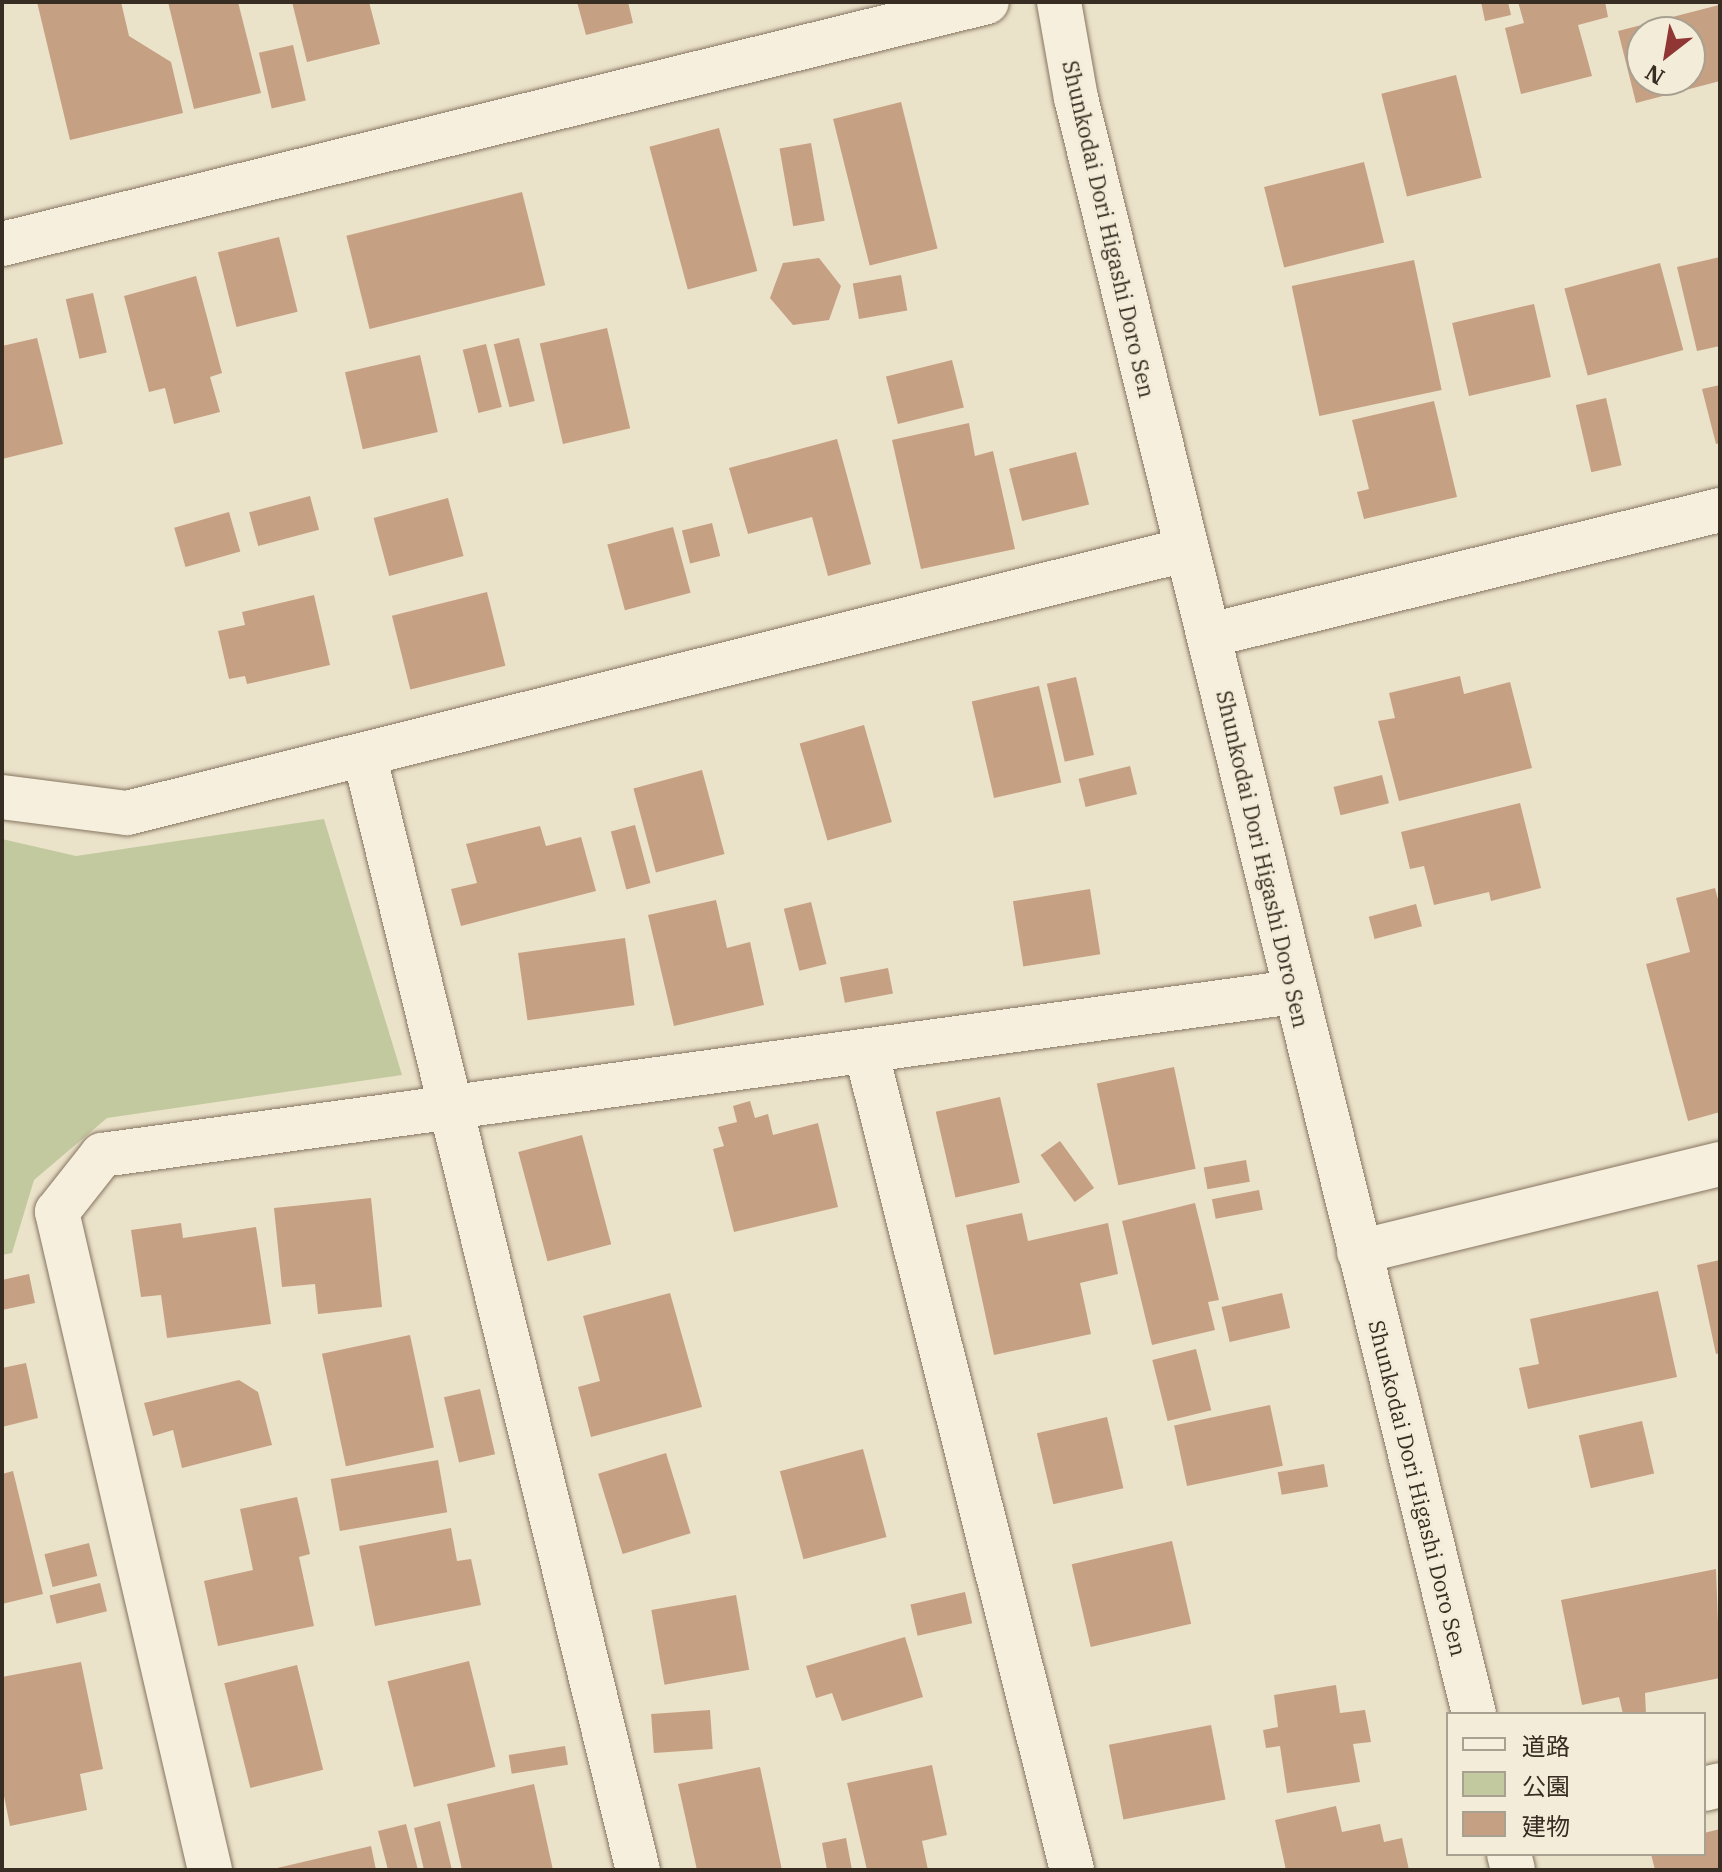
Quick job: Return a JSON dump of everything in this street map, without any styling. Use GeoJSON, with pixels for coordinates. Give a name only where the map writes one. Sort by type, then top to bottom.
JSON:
{"type":"FeatureCollection","features":[{"type":"Feature","properties":{"kind":"street"},"geometry":{"type":"LineString","coordinates":[[2,244],[987,2]]}},
{"type":"Feature","properties":{"kind":"street","name":"Shunkodai Dori Higashi Doro Sen"},"geometry":{"type":"LineString","coordinates":[[1059,2],[1076,98],[1185,550],[1210,635],[1294,992],[1474,1712]]}},
{"type":"Feature","properties":{"kind":"street"},"geometry":{"type":"LineString","coordinates":[[1210,635],[1720,510]]}},
{"type":"Feature","properties":{"kind":"street"},"geometry":{"type":"LineString","coordinates":[[2,797],[127,813],[365,758],[1185,550]]}},
{"type":"Feature","properties":{"kind":"street"},"geometry":{"type":"LineString","coordinates":[[365,758],[447,1105],[638,1870]]}},
{"type":"Feature","properties":{"kind":"street"},"geometry":{"type":"LineString","coordinates":[[210,1870],[57,1212],[102,1155],[447,1105],[1294,992]]}},
{"type":"Feature","properties":{"kind":"street"},"geometry":{"type":"LineString","coordinates":[[866,1051],[1072,1870]]}},
{"type":"Feature","properties":{"kind":"street"},"geometry":{"type":"LineString","coordinates":[[1359,1252],[1720,1164]]}},
{"type":"Feature","properties":{"kind":"green space"},"geometry":{"type":"Polygon","coordinates":[[[324,819],[402,1075],[107,1118],[34,1180],[12,1253],[2,1255],[2,839],[76,856],[324,819]]]}},
{"type":"Feature","properties":{"kind":"building"},"geometry":{"type":"Polygon","coordinates":[[[37,2],[121,2],[129,36],[171,62],[183,113],[70,140],[37,2]]]}},
{"type":"Feature","properties":{"kind":"building"},"geometry":{"type":"Polygon","coordinates":[[[168,2],[238,2],[261,93],[194,109],[168,2]]]}},
{"type":"Feature","properties":{"kind":"building"},"geometry":{"type":"Polygon","coordinates":[[[292,2],[369,2],[380,44],[307,62],[292,2]]]}},
{"type":"Feature","properties":{"kind":"building"},"geometry":{"type":"Polygon","coordinates":[[[577,2],[628,2],[633,23],[586,35],[577,2]]]}},
{"type":"Feature","properties":{"kind":"building"},"geometry":{"type":"Polygon","coordinates":[[[1481,2],[1508,2],[1511,15],[1485,21],[1481,2]]]}},
{"type":"Feature","properties":{"kind":"building"},"geometry":{"type":"Polygon","coordinates":[[[1518,2],[1605,2],[1608,17],[1578,25],[1592,76],[1521,94],[1505,28],[1524,23],[1518,2]]]}},
{"type":"Feature","properties":{"kind":"building"},"geometry":{"type":"Polygon","coordinates":[[[1719,5],[1720,81],[1706,85],[1706,16],[1676,16],[1719,5]]]}},
{"type":"Feature","properties":{"kind":"building"},"geometry":{"type":"Polygon","coordinates":[[[1626,29],[1626,63],[1618,31],[1626,29]]]}},
{"type":"Feature","properties":{"kind":"building"},"geometry":{"type":"Polygon","coordinates":[[[293,45],[306,101],[272,108],[259,53],[293,45]]]}},
{"type":"Feature","properties":{"kind":"building"},"geometry":{"type":"Polygon","coordinates":[[[1456,75],[1482,178],[1407,196],[1381,94],[1456,75]]]}},
{"type":"Feature","properties":{"kind":"building"},"geometry":{"type":"Polygon","coordinates":[[[1634,96],[1663,96],[1636,103],[1634,96]]]}},
{"type":"Feature","properties":{"kind":"building"},"geometry":{"type":"Polygon","coordinates":[[[901,102],[938,249],[870,265],[833,119],[901,102]]]}},
{"type":"Feature","properties":{"kind":"building"},"geometry":{"type":"Polygon","coordinates":[[[719,128],[757,271],[688,290],[649,147],[719,128]]]}},
{"type":"Feature","properties":{"kind":"building"},"geometry":{"type":"Polygon","coordinates":[[[811,143],[825,221],[793,226],[779,149],[811,143]]]}},
{"type":"Feature","properties":{"kind":"building"},"geometry":{"type":"Polygon","coordinates":[[[1364,162],[1384,243],[1284,267],[1264,187],[1364,162]]]}},
{"type":"Feature","properties":{"kind":"building"},"geometry":{"type":"Polygon","coordinates":[[[522,192],[545,285],[370,329],[346,236],[522,192]]]}},
{"type":"Feature","properties":{"kind":"building"},"geometry":{"type":"Polygon","coordinates":[[[279,237],[298,312],[236,327],[218,252],[279,237]]]}},
{"type":"Feature","properties":{"kind":"building"},"geometry":{"type":"Polygon","coordinates":[[[1720,257],[1720,346],[1697,351],[1677,267],[1720,257]]]}},
{"type":"Feature","properties":{"kind":"building"},"geometry":{"type":"Polygon","coordinates":[[[819,258],[841,286],[829,320],[793,325],[770,298],[783,263],[819,258]]]}},
{"type":"Feature","properties":{"kind":"building"},"geometry":{"type":"Polygon","coordinates":[[[1414,260],[1442,390],[1319,416],[1292,286],[1414,260]]]}},
{"type":"Feature","properties":{"kind":"building"},"geometry":{"type":"Polygon","coordinates":[[[1660,263],[1683,350],[1588,376],[1564,289],[1660,263]]]}},
{"type":"Feature","properties":{"kind":"building"},"geometry":{"type":"Polygon","coordinates":[[[901,275],[907,310],[859,319],[853,284],[901,275]]]}},
{"type":"Feature","properties":{"kind":"building"},"geometry":{"type":"Polygon","coordinates":[[[196,276],[222,373],[210,377],[220,412],[174,424],[165,388],[149,392],[124,296],[196,276]]]}},
{"type":"Feature","properties":{"kind":"building"},"geometry":{"type":"Polygon","coordinates":[[[93,293],[107,352],[79,359],[66,299],[93,293]]]}},
{"type":"Feature","properties":{"kind":"building"},"geometry":{"type":"Polygon","coordinates":[[[1534,304],[1551,377],[1469,396],[1452,323],[1534,304]]]}},
{"type":"Feature","properties":{"kind":"building"},"geometry":{"type":"Polygon","coordinates":[[[607,328],[630,428],[563,444],[540,344],[607,328]]]}},
{"type":"Feature","properties":{"kind":"building"},"geometry":{"type":"Polygon","coordinates":[[[37,338],[63,444],[2,459],[2,346],[37,338]]]}},
{"type":"Feature","properties":{"kind":"building"},"geometry":{"type":"Polygon","coordinates":[[[519,338],[535,401],[509,407],[494,344],[519,338]]]}},
{"type":"Feature","properties":{"kind":"building"},"geometry":{"type":"Polygon","coordinates":[[[486,344],[502,407],[478,413],[463,350],[486,344]]]}},
{"type":"Feature","properties":{"kind":"building"},"geometry":{"type":"Polygon","coordinates":[[[420,355],[438,432],[363,449],[345,372],[420,355]]]}},
{"type":"Feature","properties":{"kind":"building"},"geometry":{"type":"Polygon","coordinates":[[[952,360],[964,408],[898,424],[886,376],[952,360]]]}},
{"type":"Feature","properties":{"kind":"building"},"geometry":{"type":"Polygon","coordinates":[[[1720,385],[1720,443],[1716,444],[1702,389],[1720,385]]]}},
{"type":"Feature","properties":{"kind":"building"},"geometry":{"type":"Polygon","coordinates":[[[1606,398],[1622,465],[1591,472],[1576,405],[1606,398]]]}},
{"type":"Feature","properties":{"kind":"building"},"geometry":{"type":"Polygon","coordinates":[[[1434,401],[1457,497],[1364,519],[1357,492],[1369,489],[1352,420],[1434,401]]]}},
{"type":"Feature","properties":{"kind":"building"},"geometry":{"type":"Polygon","coordinates":[[[969,423],[975,456],[993,451],[1015,549],[921,569],[892,440],[969,423]]]}},
{"type":"Feature","properties":{"kind":"building"},"geometry":{"type":"Polygon","coordinates":[[[837,439],[871,564],[828,576],[812,517],[748,534],[729,468],[837,439]]]}},
{"type":"Feature","properties":{"kind":"building"},"geometry":{"type":"Polygon","coordinates":[[[1076,452],[1089,504],[1022,521],[1009,469],[1076,452]]]}},
{"type":"Feature","properties":{"kind":"building"},"geometry":{"type":"Polygon","coordinates":[[[310,496],[319,530],[258,546],[249,512],[310,496]]]}},
{"type":"Feature","properties":{"kind":"building"},"geometry":{"type":"Polygon","coordinates":[[[448,498],[464,556],[389,576],[374,518],[448,498]]]}},
{"type":"Feature","properties":{"kind":"building"},"geometry":{"type":"Polygon","coordinates":[[[229,512],[240,551],[186,567],[174,528],[229,512]]]}},
{"type":"Feature","properties":{"kind":"building"},"geometry":{"type":"Polygon","coordinates":[[[712,523],[720,556],[690,563],[682,530],[712,523]]]}},
{"type":"Feature","properties":{"kind":"building"},"geometry":{"type":"Polygon","coordinates":[[[673,527],[691,593],[625,610],[607,545],[673,527]]]}},
{"type":"Feature","properties":{"kind":"building"},"geometry":{"type":"Polygon","coordinates":[[[487,592],[505,666],[410,689],[392,616],[487,592]]]}},
{"type":"Feature","properties":{"kind":"building"},"geometry":{"type":"Polygon","coordinates":[[[314,595],[330,665],[247,684],[245,676],[229,679],[218,631],[245,625],[242,612],[314,595]]]}},
{"type":"Feature","properties":{"kind":"building"},"geometry":{"type":"Polygon","coordinates":[[[1460,676],[1464,694],[1510,682],[1532,768],[1399,801],[1378,721],[1395,718],[1389,693],[1460,676]]]}},
{"type":"Feature","properties":{"kind":"building"},"geometry":{"type":"Polygon","coordinates":[[[1076,677],[1094,755],[1065,762],[1047,684],[1076,677]]]}},
{"type":"Feature","properties":{"kind":"building"},"geometry":{"type":"Polygon","coordinates":[[[1039,686],[1061,782],[994,798],[972,702],[1039,686]]]}},
{"type":"Feature","properties":{"kind":"building"},"geometry":{"type":"Polygon","coordinates":[[[864,725],[892,822],[827,841],[800,743],[864,725]]]}},
{"type":"Feature","properties":{"kind":"building"},"geometry":{"type":"Polygon","coordinates":[[[1130,766],[1137,794],[1086,807],[1079,779],[1130,766]]]}},
{"type":"Feature","properties":{"kind":"building"},"geometry":{"type":"Polygon","coordinates":[[[702,770],[725,854],[656,872],[633,788],[702,770]]]}},
{"type":"Feature","properties":{"kind":"building"},"geometry":{"type":"Polygon","coordinates":[[[1382,775],[1389,803],[1341,815],[1333,787],[1382,775]]]}},
{"type":"Feature","properties":{"kind":"building"},"geometry":{"type":"Polygon","coordinates":[[[1520,803],[1541,888],[1491,901],[1489,892],[1434,905],[1424,866],[1410,869],[1401,832],[1520,803]]]}},
{"type":"Feature","properties":{"kind":"building"},"geometry":{"type":"Polygon","coordinates":[[[635,825],[651,883],[626,889],[611,831],[635,825]]]}},
{"type":"Feature","properties":{"kind":"building"},"geometry":{"type":"Polygon","coordinates":[[[540,826],[546,846],[581,837],[596,891],[461,926],[451,889],[477,883],[466,844],[540,826]]]}},
{"type":"Feature","properties":{"kind":"building"},"geometry":{"type":"Polygon","coordinates":[[[1715,888],[1720,907],[1720,1112],[1688,1121],[1646,964],[1690,952],[1676,898],[1715,888]]]}},
{"type":"Feature","properties":{"kind":"building"},"geometry":{"type":"Polygon","coordinates":[[[1090,889],[1100,954],[1023,966],[1013,901],[1090,889]]]}},
{"type":"Feature","properties":{"kind":"building"},"geometry":{"type":"Polygon","coordinates":[[[716,900],[727,948],[750,942],[764,1005],[674,1026],[648,915],[716,900]]]}},
{"type":"Feature","properties":{"kind":"building"},"geometry":{"type":"Polygon","coordinates":[[[811,902],[826,964],[799,971],[784,909],[811,902]]]}},
{"type":"Feature","properties":{"kind":"building"},"geometry":{"type":"Polygon","coordinates":[[[1416,904],[1422,926],[1375,939],[1369,917],[1416,904]]]}},
{"type":"Feature","properties":{"kind":"building"},"geometry":{"type":"Polygon","coordinates":[[[625,938],[634,1005],[528,1020],[518,953],[625,938]]]}},
{"type":"Feature","properties":{"kind":"building"},"geometry":{"type":"Polygon","coordinates":[[[888,968],[893,994],[845,1003],[840,977],[888,968]]]}},
{"type":"Feature","properties":{"kind":"building"},"geometry":{"type":"Polygon","coordinates":[[[1174,1067],[1196,1169],[1118,1185],[1097,1083],[1174,1067]]]}},
{"type":"Feature","properties":{"kind":"building"},"geometry":{"type":"Polygon","coordinates":[[[1000,1097],[1020,1183],[955,1198],[936,1112],[1000,1097]]]}},
{"type":"Feature","properties":{"kind":"building"},"geometry":{"type":"Polygon","coordinates":[[[750,1101],[755,1118],[768,1114],[773,1135],[818,1123],[838,1207],[734,1232],[713,1149],[724,1146],[718,1127],[737,1122],[733,1106],[750,1101]]]}},
{"type":"Feature","properties":{"kind":"building"},"geometry":{"type":"Polygon","coordinates":[[[582,1135],[611,1244],[547,1261],[518,1152],[582,1135]]]}},
{"type":"Feature","properties":{"kind":"building"},"geometry":{"type":"Polygon","coordinates":[[[1060,1141],[1094,1188],[1075,1202],[1041,1155],[1060,1141]]]}},
{"type":"Feature","properties":{"kind":"building"},"geometry":{"type":"Polygon","coordinates":[[[1246,1160],[1250,1182],[1207,1189],[1204,1167],[1246,1160]]]}},
{"type":"Feature","properties":{"kind":"building"},"geometry":{"type":"Polygon","coordinates":[[[1259,1190],[1263,1210],[1216,1219],[1212,1199],[1259,1190]]]}},
{"type":"Feature","properties":{"kind":"building"},"geometry":{"type":"Polygon","coordinates":[[[371,1198],[382,1307],[318,1314],[315,1284],[282,1287],[274,1208],[371,1198]]]}},
{"type":"Feature","properties":{"kind":"building"},"geometry":{"type":"Polygon","coordinates":[[[1195,1203],[1219,1300],[1208,1302],[1215,1330],[1152,1345],[1122,1221],[1195,1203]]]}},
{"type":"Feature","properties":{"kind":"building"},"geometry":{"type":"Polygon","coordinates":[[[1022,1213],[1028,1241],[1108,1223],[1118,1274],[1080,1283],[1091,1334],[994,1355],[966,1225],[1022,1213]]]}},
{"type":"Feature","properties":{"kind":"building"},"geometry":{"type":"Polygon","coordinates":[[[181,1223],[183,1238],[256,1227],[271,1324],[167,1338],[161,1295],[141,1297],[131,1230],[181,1223]]]}},
{"type":"Feature","properties":{"kind":"building"},"geometry":{"type":"Polygon","coordinates":[[[1720,1260],[1720,1353],[1716,1354],[1697,1265],[1720,1260]]]}},
{"type":"Feature","properties":{"kind":"building"},"geometry":{"type":"Polygon","coordinates":[[[29,1274],[35,1303],[2,1310],[2,1280],[29,1274]]]}},
{"type":"Feature","properties":{"kind":"building"},"geometry":{"type":"Polygon","coordinates":[[[1658,1291],[1677,1377],[1528,1409],[1519,1368],[1539,1364],[1530,1319],[1658,1291]]]}},
{"type":"Feature","properties":{"kind":"building"},"geometry":{"type":"Polygon","coordinates":[[[670,1293],[702,1407],[591,1437],[578,1387],[600,1381],[583,1316],[670,1293]]]}},
{"type":"Feature","properties":{"kind":"building"},"geometry":{"type":"Polygon","coordinates":[[[1282,1293],[1290,1328],[1230,1342],[1222,1307],[1282,1293]]]}},
{"type":"Feature","properties":{"kind":"building"},"geometry":{"type":"Polygon","coordinates":[[[410,1335],[434,1447],[346,1466],[322,1354],[410,1335]]]}},
{"type":"Feature","properties":{"kind":"building"},"geometry":{"type":"Polygon","coordinates":[[[1196,1349],[1211,1410],[1168,1421],[1152,1360],[1196,1349]]]}},
{"type":"Feature","properties":{"kind":"building"},"geometry":{"type":"Polygon","coordinates":[[[26,1363],[38,1418],[2,1427],[2,1368],[26,1363]]]}},
{"type":"Feature","properties":{"kind":"building"},"geometry":{"type":"Polygon","coordinates":[[[239,1380],[258,1392],[272,1445],[182,1468],[173,1430],[153,1436],[144,1403],[239,1380]]]}},
{"type":"Feature","properties":{"kind":"building"},"geometry":{"type":"Polygon","coordinates":[[[480,1389],[495,1454],[459,1463],[444,1397],[480,1389]]]}},
{"type":"Feature","properties":{"kind":"building"},"geometry":{"type":"Polygon","coordinates":[[[1270,1405],[1283,1466],[1187,1486],[1174,1425],[1270,1405]]]}},
{"type":"Feature","properties":{"kind":"building"},"geometry":{"type":"Polygon","coordinates":[[[1107,1417],[1123,1488],[1053,1504],[1037,1433],[1107,1417]]]}},
{"type":"Feature","properties":{"kind":"building"},"geometry":{"type":"Polygon","coordinates":[[[1642,1421],[1654,1474],[1591,1488],[1579,1436],[1642,1421]]]}},
{"type":"Feature","properties":{"kind":"building"},"geometry":{"type":"Polygon","coordinates":[[[863,1449],[887,1537],[803,1559],[780,1471],[863,1449]]]}},
{"type":"Feature","properties":{"kind":"building"},"geometry":{"type":"Polygon","coordinates":[[[666,1453],[691,1533],[623,1554],[598,1474],[666,1453]]]}},
{"type":"Feature","properties":{"kind":"building"},"geometry":{"type":"Polygon","coordinates":[[[438,1460],[447,1512],[340,1531],[331,1479],[438,1460]]]}},
{"type":"Feature","properties":{"kind":"building"},"geometry":{"type":"Polygon","coordinates":[[[1324,1464],[1328,1487],[1282,1495],[1278,1472],[1324,1464]]]}},
{"type":"Feature","properties":{"kind":"building"},"geometry":{"type":"Polygon","coordinates":[[[13,1471],[43,1594],[2,1604],[2,1474],[13,1471]]]}},
{"type":"Feature","properties":{"kind":"building"},"geometry":{"type":"Polygon","coordinates":[[[297,1497],[310,1554],[299,1557],[314,1626],[218,1646],[204,1581],[253,1570],[240,1509],[297,1497]]]}},
{"type":"Feature","properties":{"kind":"building"},"geometry":{"type":"Polygon","coordinates":[[[451,1528],[457,1561],[471,1559],[481,1605],[375,1626],[359,1546],[451,1528]]]}},
{"type":"Feature","properties":{"kind":"building"},"geometry":{"type":"Polygon","coordinates":[[[1172,1541],[1191,1624],[1091,1647],[1072,1564],[1172,1541]]]}},
{"type":"Feature","properties":{"kind":"building"},"geometry":{"type":"Polygon","coordinates":[[[89,1543],[97,1576],[53,1587],[44,1554],[89,1543]]]}},
{"type":"Feature","properties":{"kind":"building"},"geometry":{"type":"Polygon","coordinates":[[[1716,1569],[1720,1678],[1645,1693],[1646,1712],[1623,1712],[1619,1697],[1582,1705],[1561,1600],[1716,1569]]]}},
{"type":"Feature","properties":{"kind":"building"},"geometry":{"type":"Polygon","coordinates":[[[100,1583],[107,1611],[57,1624],[50,1596],[100,1583]]]}},
{"type":"Feature","properties":{"kind":"building"},"geometry":{"type":"Polygon","coordinates":[[[965,1592],[972,1623],[918,1636],[910,1605],[965,1592]]]}},
{"type":"Feature","properties":{"kind":"building"},"geometry":{"type":"Polygon","coordinates":[[[736,1595],[749,1670],[665,1685],[651,1610],[736,1595]]]}},
{"type":"Feature","properties":{"kind":"building"},"geometry":{"type":"Polygon","coordinates":[[[905,1637],[923,1697],[842,1721],[832,1693],[816,1698],[806,1666],[905,1637]]]}},
{"type":"Feature","properties":{"kind":"building"},"geometry":{"type":"Polygon","coordinates":[[[469,1661],[495,1767],[414,1787],[387,1681],[469,1661]]]}},
{"type":"Feature","properties":{"kind":"building"},"geometry":{"type":"Polygon","coordinates":[[[81,1662],[103,1769],[80,1774],[87,1810],[10,1826],[2,1786],[2,1677],[81,1662]]]}},
{"type":"Feature","properties":{"kind":"building"},"geometry":{"type":"Polygon","coordinates":[[[297,1665],[323,1770],[250,1788],[224,1683],[297,1665]]]}},
{"type":"Feature","properties":{"kind":"building"},"geometry":{"type":"Polygon","coordinates":[[[1336,1685],[1340,1713],[1365,1710],[1371,1742],[1353,1744],[1360,1782],[1287,1793],[1280,1746],[1266,1748],[1263,1730],[1278,1727],[1274,1695],[1336,1685]]]}},
{"type":"Feature","properties":{"kind":"building"},"geometry":{"type":"Polygon","coordinates":[[[710,1710],[713,1749],[654,1753],[651,1714],[710,1710]]]}},
{"type":"Feature","properties":{"kind":"building"},"geometry":{"type":"Polygon","coordinates":[[[1211,1725],[1226,1800],[1123,1819],[1109,1745],[1211,1725]]]}},
{"type":"Feature","properties":{"kind":"building"},"geometry":{"type":"Polygon","coordinates":[[[565,1746],[568,1765],[512,1774],[509,1755],[565,1746]]]}},
{"type":"Feature","properties":{"kind":"building"},"geometry":{"type":"Polygon","coordinates":[[[932,1765],[947,1835],[922,1841],[928,1870],[867,1870],[847,1783],[932,1765]]]}},
{"type":"Feature","properties":{"kind":"building"},"geometry":{"type":"Polygon","coordinates":[[[760,1767],[782,1870],[697,1870],[678,1784],[760,1767]]]}},
{"type":"Feature","properties":{"kind":"building"},"geometry":{"type":"Polygon","coordinates":[[[534,1784],[553,1870],[462,1870],[447,1804],[534,1784]]]}},
{"type":"Feature","properties":{"kind":"building"},"geometry":{"type":"Polygon","coordinates":[[[1336,1806],[1342,1832],[1380,1824],[1384,1842],[1402,1838],[1409,1870],[1286,1870],[1275,1820],[1336,1806]]]}},
{"type":"Feature","properties":{"kind":"building"},"geometry":{"type":"Polygon","coordinates":[[[440,1821],[452,1870],[424,1870],[414,1828],[440,1821]]]}},
{"type":"Feature","properties":{"kind":"building"},"geometry":{"type":"Polygon","coordinates":[[[406,1824],[418,1870],[388,1870],[378,1831],[406,1824]]]}},
{"type":"Feature","properties":{"kind":"building"},"geometry":{"type":"Polygon","coordinates":[[[1720,1829],[1720,1870],[1655,1870],[1652,1856],[1706,1856],[1706,1832],[1720,1829]]]}},
{"type":"Feature","properties":{"kind":"building"},"geometry":{"type":"Polygon","coordinates":[[[846,1838],[852,1870],[827,1870],[822,1843],[846,1838]]]}},
{"type":"Feature","properties":{"kind":"building"},"geometry":{"type":"Polygon","coordinates":[[[371,1846],[376,1870],[273,1870],[273,1869],[371,1846]]]}}]}
